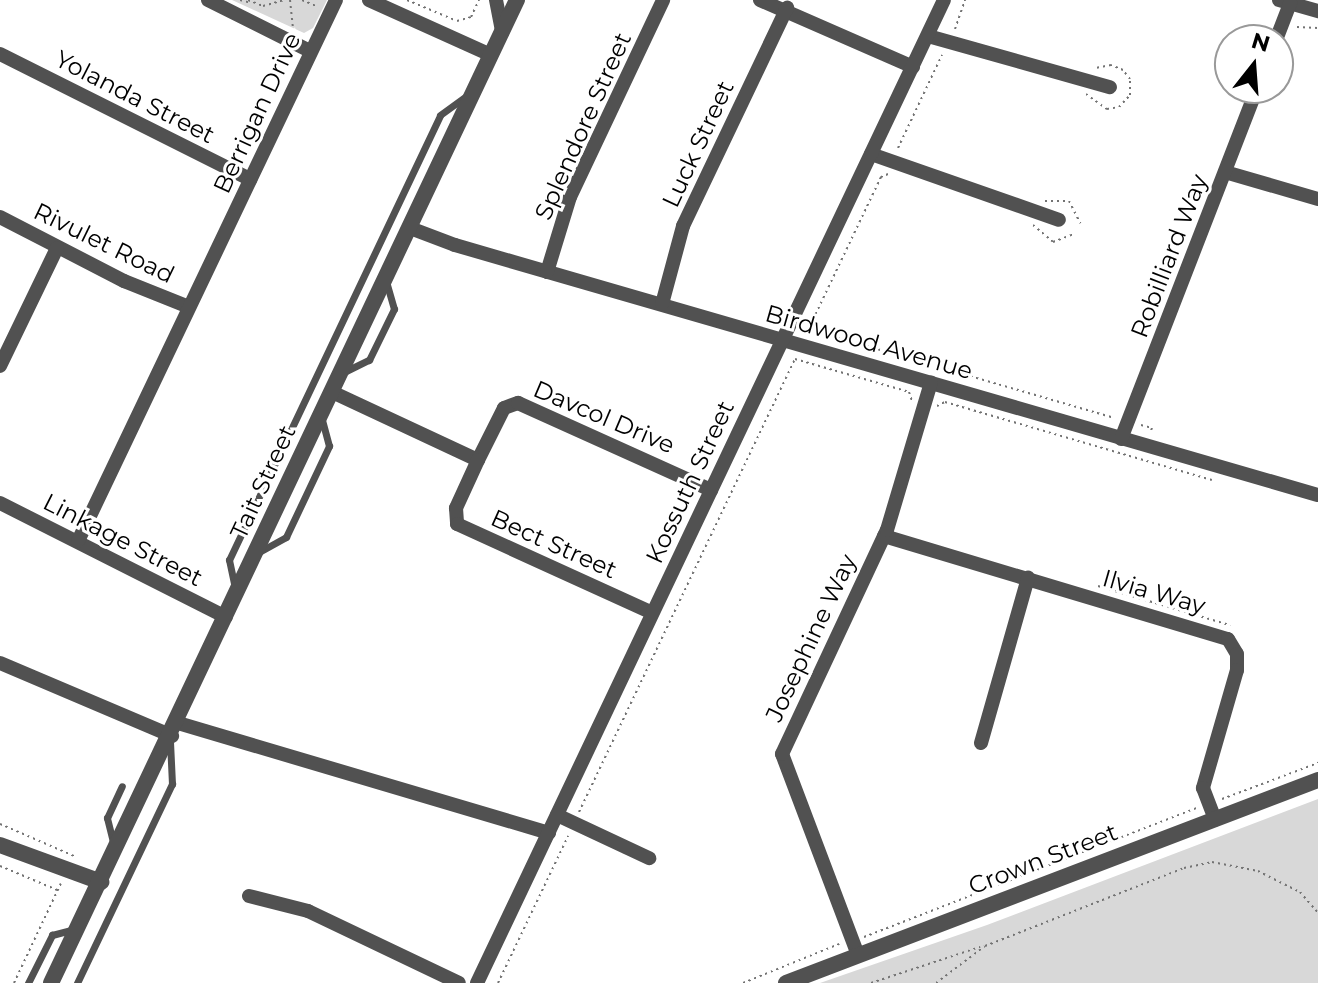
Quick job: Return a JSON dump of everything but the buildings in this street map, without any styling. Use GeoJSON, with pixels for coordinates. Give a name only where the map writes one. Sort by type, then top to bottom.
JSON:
{"type":"FeatureCollection","features":[{"type":"Feature","properties":{"kind":"street"},"geometry":{"type":"LineString","coordinates":[[208,0],[310,51]]}},
{"type":"Feature","properties":{"kind":"street","name":"Berrigan Drive"},"geometry":{"type":"LineString","coordinates":[[78,541],[336,0]]}},
{"type":"Feature","properties":{"kind":"street"},"geometry":{"type":"LineString","coordinates":[[369,0],[491,55]]}},
{"type":"Feature","properties":{"kind":"street"},"geometry":{"type":"LineString","coordinates":[[496,0],[502,33]]}},
{"type":"Feature","properties":{"kind":"street","name":"Tait Street"},"geometry":{"type":"LineString","coordinates":[[51,983],[173,733],[517,0]]}},
{"type":"Feature","properties":{"kind":"street","name":"Splendore Street"},"geometry":{"type":"LineString","coordinates":[[547,272],[570,197],[663,0]]}},
{"type":"Feature","properties":{"kind":"street"},"geometry":{"type":"LineString","coordinates":[[760,0],[787,8],[913,67]]}},
{"type":"Feature","properties":{"kind":"street","name":"Kossuth Street"},"geometry":{"type":"LineString","coordinates":[[477,983],[944,0]]}},
{"type":"Feature","properties":{"kind":"street"},"geometry":{"type":"LineString","coordinates":[[1283,24],[1284,2],[1318,11]]}},
{"type":"Feature","properties":{"kind":"street","name":"Luck Street"},"geometry":{"type":"LineString","coordinates":[[662,304],[683,226],[787,8]]}},
{"type":"Feature","properties":{"kind":"street"},"geometry":{"type":"LineString","coordinates":[[928,36],[1110,87]]}},
{"type":"Feature","properties":{"kind":"street","name":"Yolanda Street"},"geometry":{"type":"LineString","coordinates":[[0,54],[250,179]]}},
{"type":"Feature","properties":{"kind":"street","name":"Robilliard Way"},"geometry":{"type":"LineString","coordinates":[[1121,439],[1134,423],[1251,104]]}},
{"type":"Feature","properties":{"kind":"street"},"geometry":{"type":"LineString","coordinates":[[871,154],[1059,220]]}},
{"type":"Feature","properties":{"kind":"street"},"geometry":{"type":"LineString","coordinates":[[1225,172],[1318,199]]}},
{"type":"Feature","properties":{"kind":"street","name":"Rivulet Road"},"geometry":{"type":"LineString","coordinates":[[0,217],[57,248],[189,307]]}},
{"type":"Feature","properties":{"kind":"street","name":"Birdwood Avenue"},"geometry":{"type":"LineString","coordinates":[[410,228],[547,272],[1318,495]]}},
{"type":"Feature","properties":{"kind":"street"},"geometry":{"type":"LineString","coordinates":[[1,361],[57,248]]}},
{"type":"Feature","properties":{"kind":"street","name":"Josephine Way"},"geometry":{"type":"LineString","coordinates":[[846,945],[782,754],[884,536],[931,382]]}},
{"type":"Feature","properties":{"kind":"street"},"geometry":{"type":"LineString","coordinates":[[332,392],[478,460]]}},
{"type":"Feature","properties":{"kind":"street","name":"Davcol Drive"},"geometry":{"type":"LineString","coordinates":[[478,460],[502,411],[515,403],[711,490]]}},
{"type":"Feature","properties":{"kind":"street","name":"Bect Street"},"geometry":{"type":"LineString","coordinates":[[478,460],[455,510],[460,526],[652,613]]}},
{"type":"Feature","properties":{"kind":"street","name":"Linkage Street"},"geometry":{"type":"LineString","coordinates":[[0,503],[226,617]]}},
{"type":"Feature","properties":{"kind":"street","name":"Ilvia Way"},"geometry":{"type":"LineString","coordinates":[[884,536],[1214,632],[1232,645],[1237,670],[1204,784],[1212,806]]}},
{"type":"Feature","properties":{"kind":"street"},"geometry":{"type":"LineString","coordinates":[[981,743],[1028,578]]}},
{"type":"Feature","properties":{"kind":"street"},"geometry":{"type":"LineString","coordinates":[[0,663],[173,733],[549,833]]}},
{"type":"Feature","properties":{"kind":"street","name":"Crown Street"},"geometry":{"type":"LineString","coordinates":[[786,983],[846,945],[1212,806],[1318,780]]}},
{"type":"Feature","properties":{"kind":"street"},"geometry":{"type":"LineString","coordinates":[[557,815],[649,858]]}},
{"type":"Feature","properties":{"kind":"street"},"geometry":{"type":"LineString","coordinates":[[0,845],[101,882]]}},
{"type":"Feature","properties":{"kind":"street"},"geometry":{"type":"LineString","coordinates":[[249,896],[308,911],[459,983]]}},
{"type":"Feature","properties":{"kind":"lane"},"geometry":{"type":"LineString","coordinates":[[237,593],[228,566],[234,549],[441,112],[474,91]]}},
{"type":"Feature","properties":{"kind":"lane"},"geometry":{"type":"LineString","coordinates":[[77,983],[168,794],[174,773],[173,733]]}},
{"type":"Feature","properties":{"kind":"lane"},"geometry":{"type":"LineString","coordinates":[[113,856],[107,818],[122,786]]}},
{"type":"Feature","properties":{"kind":"lane"},"geometry":{"type":"LineString","coordinates":[[28,983],[52,935],[77,928]]}},
{"type":"Feature","properties":{"kind":"path"},"geometry":{"type":"LineString","coordinates":[[240,0],[268,6],[284,0]]}},
{"type":"Feature","properties":{"kind":"path"},"geometry":{"type":"LineString","coordinates":[[248,0],[252,3]]}},
{"type":"Feature","properties":{"kind":"path"},"geometry":{"type":"LineString","coordinates":[[290,0],[291,31]]}},
{"type":"Feature","properties":{"kind":"path"},"geometry":{"type":"LineString","coordinates":[[302,0],[321,8]]}},
{"type":"Feature","properties":{"kind":"path"},"geometry":{"type":"LineString","coordinates":[[407,0],[457,21],[471,17],[479,0]]}},
{"type":"Feature","properties":{"kind":"path"},"geometry":{"type":"LineString","coordinates":[[953,24],[965,0]]}},
{"type":"Feature","properties":{"kind":"path"},"geometry":{"type":"LineString","coordinates":[[1295,28],[1303,23],[1318,28]]}},
{"type":"Feature","properties":{"kind":"path"},"geometry":{"type":"LineString","coordinates":[[896,144],[937,57]]}},
{"type":"Feature","properties":{"kind":"path"},"geometry":{"type":"LineString","coordinates":[[881,177],[811,324],[815,331],[1134,423]]}},
{"type":"Feature","properties":{"kind":"path"},"geometry":{"type":"LineString","coordinates":[[498,983],[795,359],[909,392],[912,403],[924,407],[936,410],[945,402],[1212,480]]}},
{"type":"Feature","properties":{"kind":"path"},"geometry":{"type":"LineString","coordinates":[[1089,583],[1236,630]]}},
{"type":"Feature","properties":{"kind":"path"},"geometry":{"type":"LineString","coordinates":[[743,983],[1318,763]]}},
{"type":"Feature","properties":{"kind":"path"},"geometry":{"type":"LineString","coordinates":[[0,824],[75,854]]}},
{"type":"Feature","properties":{"kind":"path"},"geometry":{"type":"LineString","coordinates":[[871,983],[985,946],[1184,868],[1212,862],[1258,871],[1300,892],[1318,913]]}},
{"type":"Feature","properties":{"kind":"path"},"geometry":{"type":"LineString","coordinates":[[0,866],[58,890],[14,983]]}},
{"type":"Feature","properties":{"kind":"path"},"geometry":{"type":"LineString","coordinates":[[936,983],[985,946]]}},
{"type":"Feature","properties":{"kind":"shaded area"},"geometry":{"type":"Polygon","coordinates":[[[232,0],[327,0],[313,28],[304,33],[232,0]]]}},
{"type":"Feature","properties":{"kind":"shaded area"},"geometry":{"type":"Polygon","coordinates":[[[1318,799],[1318,983],[820,983],[987,925],[1318,799]]]}}]}
